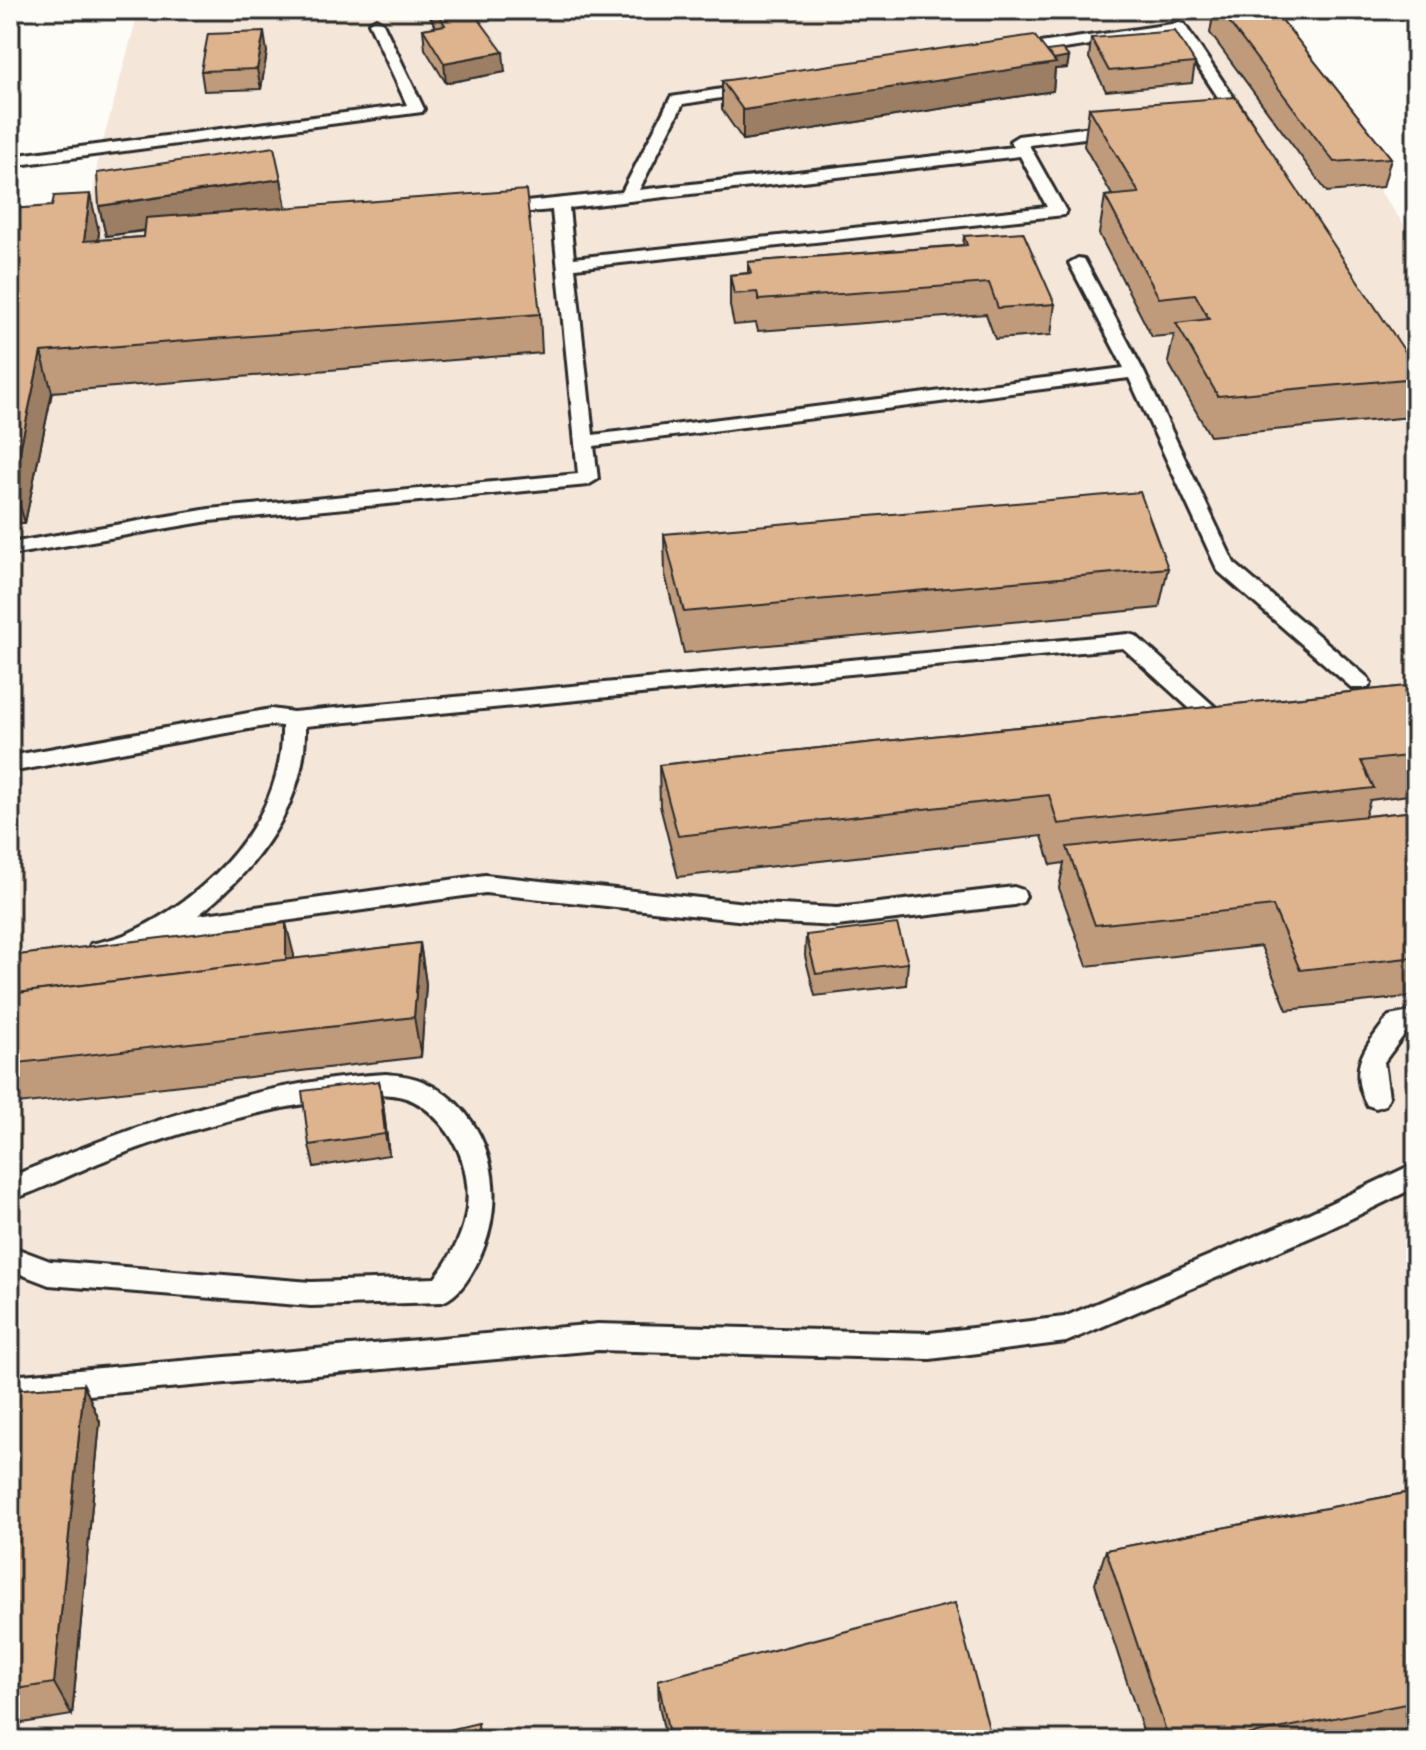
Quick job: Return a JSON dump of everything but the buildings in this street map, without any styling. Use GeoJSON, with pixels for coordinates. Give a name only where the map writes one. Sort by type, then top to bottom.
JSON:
{"type":"FeatureCollection","features":[{"type":"Feature","properties":{"kind":"lane"},"geometry":{"type":"LineString","coordinates":[[10,161],[416,109],[376,23]]}},
{"type":"Feature","properties":{"kind":"lane"},"geometry":{"type":"LineString","coordinates":[[991,55],[1179,27],[1229,114],[1255,140]]}},
{"type":"Feature","properties":{"kind":"lane"},"geometry":{"type":"LineString","coordinates":[[628,196],[677,100],[771,86]]}},
{"type":"Feature","properties":{"kind":"lane"},"geometry":{"type":"LineString","coordinates":[[566,264],[1058,211],[1018,141],[1127,127]]}},
{"type":"Feature","properties":{"kind":"lane"},"geometry":{"type":"LineString","coordinates":[[481,212],[1025,151]]}},
{"type":"Feature","properties":{"kind":"lane"},"geometry":{"type":"LineString","coordinates":[[10,549],[209,515],[588,479],[560,204]]}},
{"type":"Feature","properties":{"kind":"lane"},"geometry":{"type":"LineString","coordinates":[[1078,263],[1135,372],[1225,566],[1360,683]]}},
{"type":"Feature","properties":{"kind":"lane"},"geometry":{"type":"LineString","coordinates":[[584,442],[1135,372]]}},
{"type":"Feature","properties":{"kind":"lane"},"geometry":{"type":"LineString","coordinates":[[10,764],[271,717],[293,720],[1128,641],[1216,720]]}},
{"type":"Feature","properties":{"kind":"lane"},"geometry":{"type":"LineString","coordinates":[[85,953],[114,949],[160,929],[232,872],[281,798],[295,751],[293,720]]}},
{"type":"Feature","properties":{"kind":"lane"},"geometry":{"type":"LineString","coordinates":[[160,929],[485,884],[746,912],[837,917],[1014,896]]}},
{"type":"Feature","properties":{"kind":"lane"},"geometry":{"type":"LineString","coordinates":[[1376,1097],[1371,1060],[1398,1023],[1416,1021]]}},
{"type":"Feature","properties":{"kind":"lane"},"geometry":{"type":"LineString","coordinates":[[10,1189],[107,1148],[290,1096],[366,1083],[411,1088],[437,1105],[469,1138],[480,1176],[482,1219],[464,1264],[442,1290],[311,1294],[49,1273],[10,1258]]}},
{"type":"Feature","properties":{"kind":"lane"},"geometry":{"type":"LineString","coordinates":[[10,1389],[598,1337],[930,1346],[1066,1329],[1313,1224],[1416,1174]]}},
{"type":"Feature","properties":{"kind":"shaded area"},"geometry":{"type":"Polygon","coordinates":[[[139,10],[1269,10],[1266,35],[1416,241],[1416,1740],[10,1740],[10,241],[87,232],[98,160],[139,10]]]}}]}
